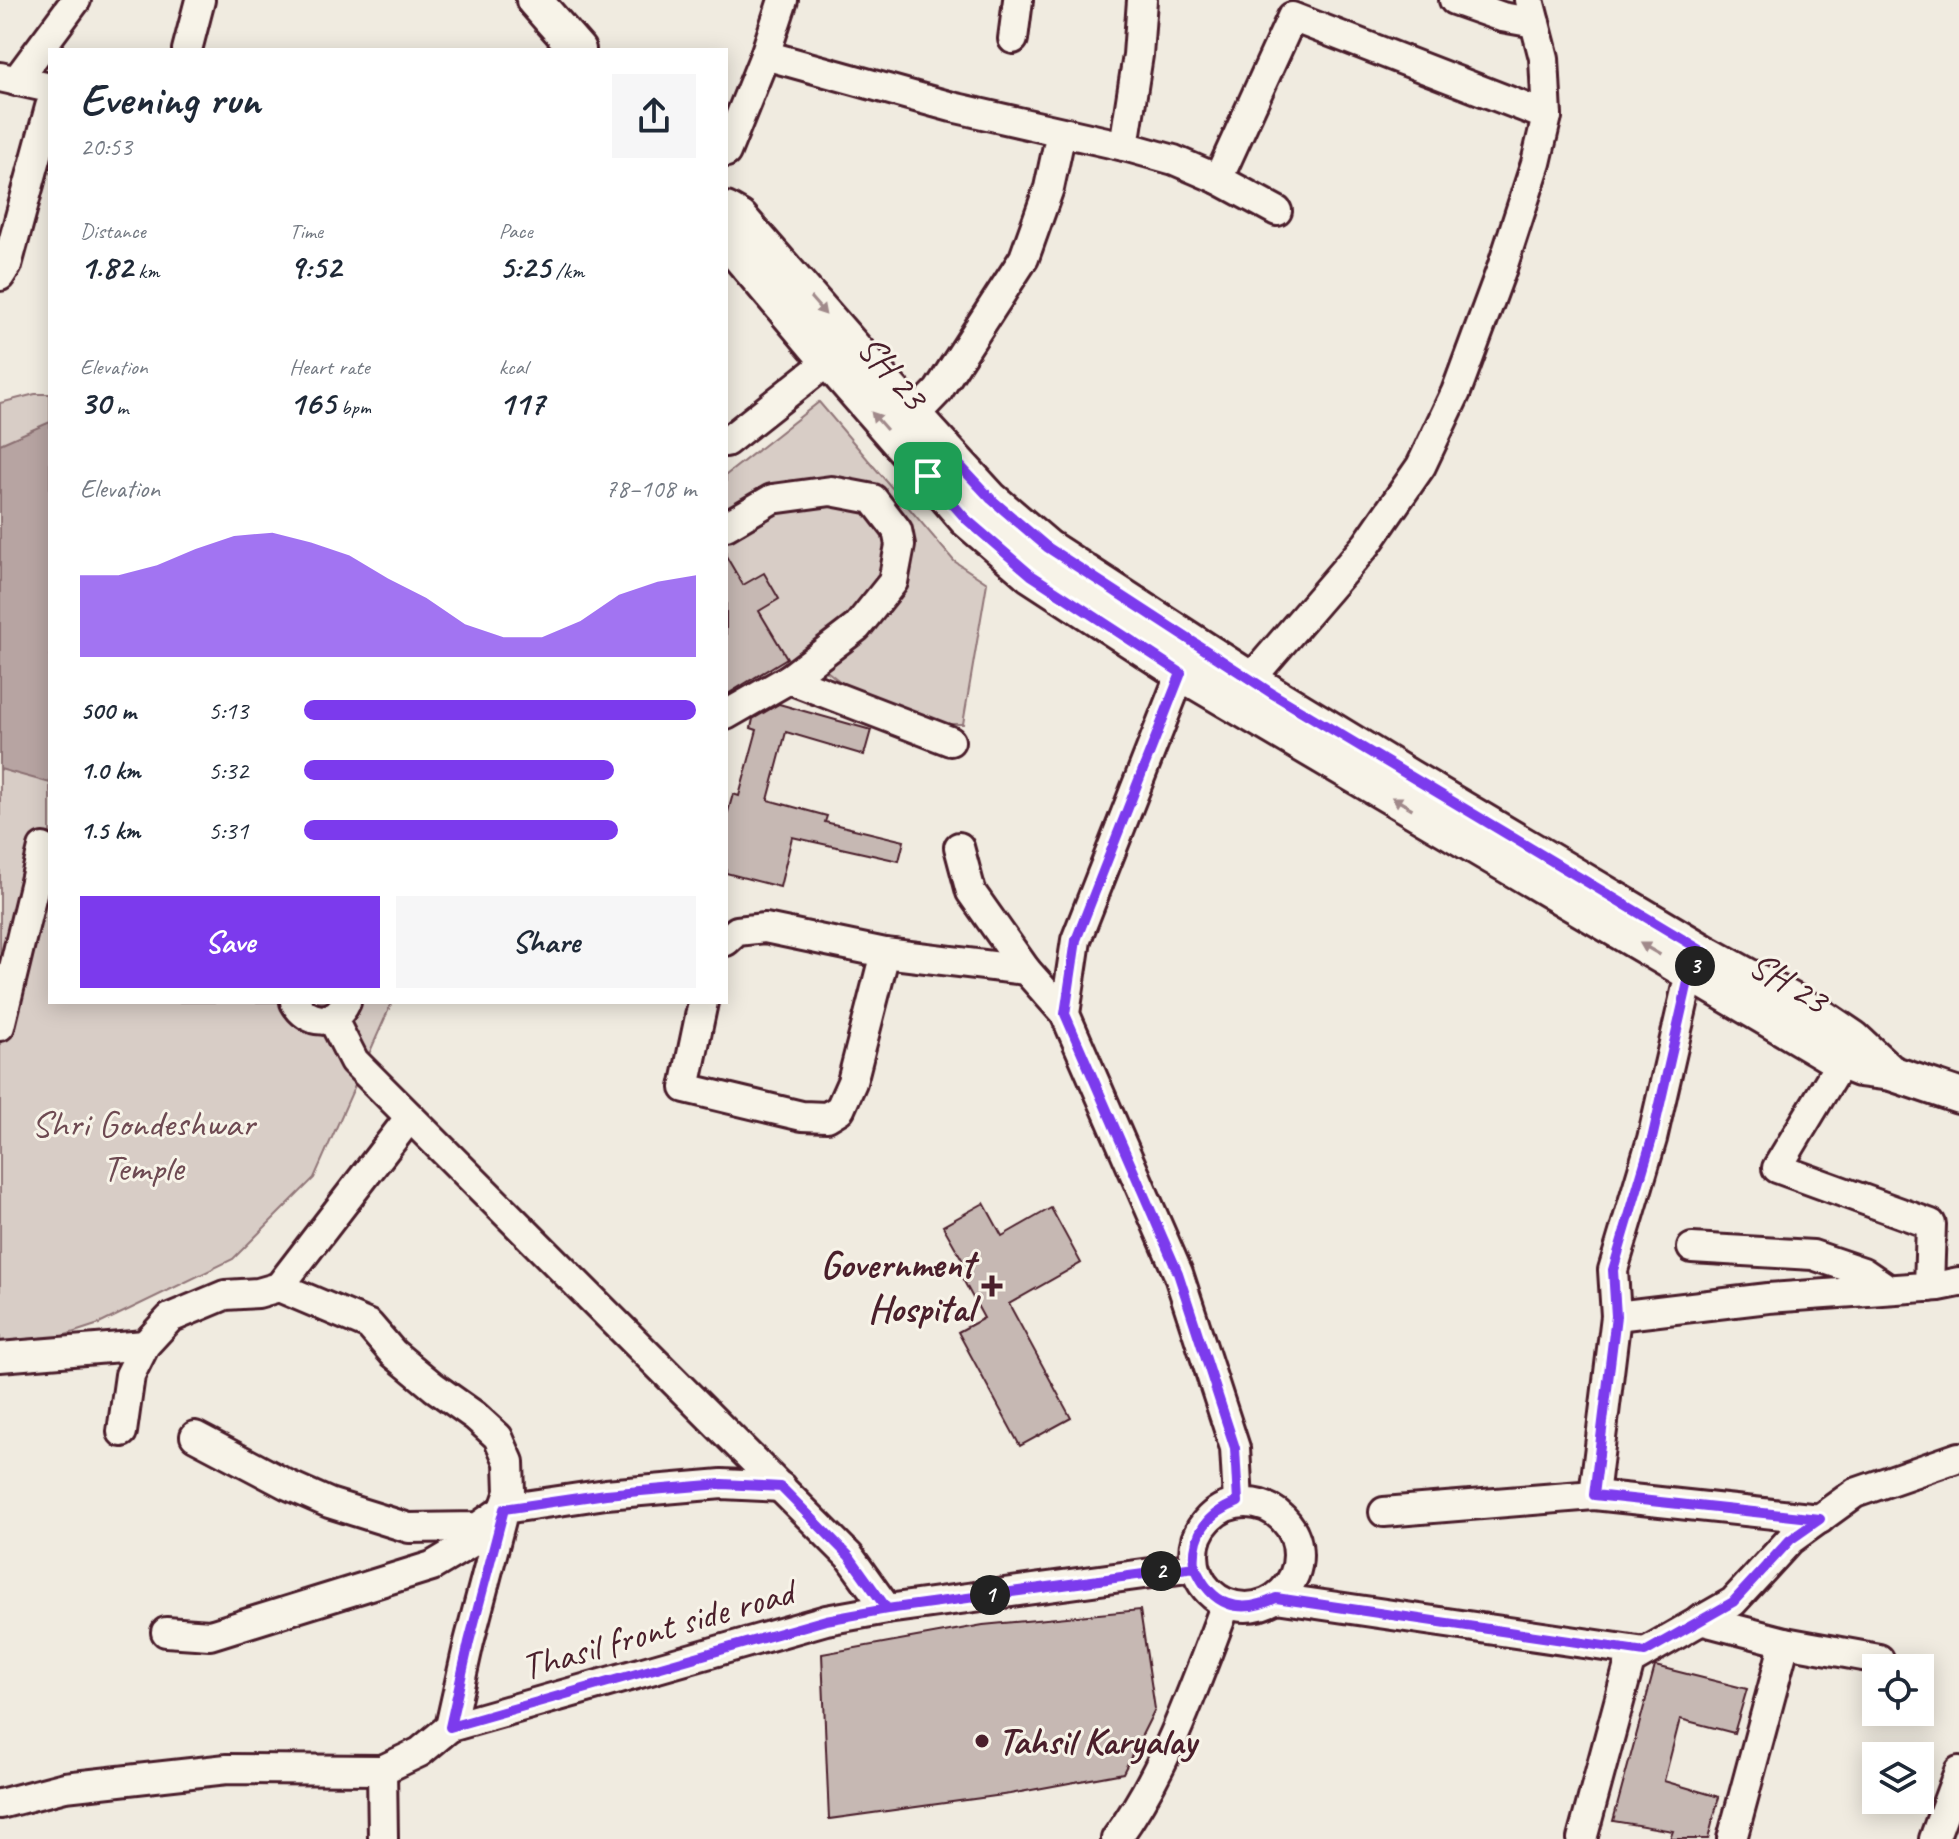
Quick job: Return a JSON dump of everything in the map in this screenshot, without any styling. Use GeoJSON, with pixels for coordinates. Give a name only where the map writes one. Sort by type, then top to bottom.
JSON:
{"type":"FeatureCollection","features":[{"type":"Feature","properties":{"kind":"main road"},"geometry":{"type":"LineString","coordinates":[[534,0],[576,48]]}},
{"type":"Feature","properties":{"kind":"main road"},"geometry":{"type":"LineString","coordinates":[[728,211],[740,218],[766,268],[840,353],[914,416],[939,466],[991,499],[1189,659],[1770,1004],[1853,1038],[1891,1073]]}},
{"type":"Feature","properties":{"kind":"main road"},"geometry":{"type":"LineString","coordinates":[[728,241],[766,268]]}},
{"type":"Feature","properties":{"kind":"main road","name":"SH 23"},"geometry":{"type":"LineString","coordinates":[[840,353],[939,466]]}},
{"type":"Feature","properties":{"kind":"main road","name":"SH 23"},"geometry":{"type":"LineString","coordinates":[[1770,1004],[1841,1062],[1859,1069],[1891,1073],[1959,1096]]}},
{"type":"Feature","properties":{"kind":"street"},"geometry":{"type":"LineString","coordinates":[[48,88],[8,79],[76,0]]}},
{"type":"Feature","properties":{"kind":"street"},"geometry":{"type":"LineString","coordinates":[[188,48],[200,0]]}},
{"type":"Feature","properties":{"kind":"street"},"geometry":{"type":"LineString","coordinates":[[728,147],[765,55],[783,0]]}},
{"type":"Feature","properties":{"kind":"street"},"geometry":{"type":"LineString","coordinates":[[1013,39],[1018,0]]}},
{"type":"Feature","properties":{"kind":"street"},"geometry":{"type":"LineString","coordinates":[[1124,146],[1138,55],[1142,0]]}},
{"type":"Feature","properties":{"kind":"street"},"geometry":{"type":"LineString","coordinates":[[1240,691],[1367,544],[1421,466],[1456,392],[1502,268],[1536,163],[1547,116],[1544,58],[1532,11],[1502,17],[1454,0]]}},
{"type":"Feature","properties":{"kind":"street"},"geometry":{"type":"LineString","coordinates":[[1218,179],[1292,17],[1547,116]]}},
{"type":"Feature","properties":{"kind":"street"},"geometry":{"type":"LineString","coordinates":[[765,55],[952,107],[1174,160],[1218,179],[1277,211]]}},
{"type":"Feature","properties":{"kind":"street"},"geometry":{"type":"LineString","coordinates":[[0,276],[7,265],[48,114]]}},
{"type":"Feature","properties":{"kind":"street"},"geometry":{"type":"LineString","coordinates":[[914,416],[938,391],[1024,258],[1049,188],[1061,132]]}},
{"type":"Feature","properties":{"kind":"street"},"geometry":{"type":"LineString","coordinates":[[728,440],[840,353]]}},
{"type":"Feature","properties":{"kind":"street"},"geometry":{"type":"LineString","coordinates":[[728,525],[772,499],[831,491],[873,499],[897,530],[900,545],[893,582],[857,627],[789,679],[728,714]]}},
{"type":"Feature","properties":{"kind":"street"},"geometry":{"type":"LineString","coordinates":[[1065,1014],[1076,940],[1189,659]]}},
{"type":"Feature","properties":{"kind":"street"},"geometry":{"type":"LineString","coordinates":[[789,679],[950,741]]}},
{"type":"Feature","properties":{"kind":"street"},"geometry":{"type":"LineString","coordinates":[[959,847],[971,892],[1026,970],[1065,1014],[1178,1273],[1235,1448],[1238,1502]]}},
{"type":"Feature","properties":{"kind":"street"},"geometry":{"type":"LineString","coordinates":[[0,1026],[38,926],[43,848]]}},
{"type":"Feature","properties":{"kind":"street"},"geometry":{"type":"LineString","coordinates":[[728,939],[737,931],[765,928],[885,953],[1026,970]]}},
{"type":"Feature","properties":{"kind":"street"},"geometry":{"type":"LineString","coordinates":[[703,1004],[685,1088],[802,1116],[827,1117],[840,1109],[852,1082],[885,953]]}},
{"type":"Feature","properties":{"kind":"street"},"geometry":{"type":"LineString","coordinates":[[1594,1495],[1616,1316],[1613,1270],[1652,1139],[1697,962]]}},
{"type":"Feature","properties":{"kind":"street"},"geometry":{"type":"LineString","coordinates":[[296,1004],[305,1016],[313,1019],[339,1010],[354,1061],[849,1556],[887,1609]]}},
{"type":"Feature","properties":{"kind":"street"},"geometry":{"type":"LineString","coordinates":[[1841,1062],[1777,1168],[1931,1224],[1929,1287]]}},
{"type":"Feature","properties":{"kind":"street"},"geometry":{"type":"LineString","coordinates":[[122,1432],[130,1375],[145,1345],[170,1318],[225,1295],[258,1293],[279,1287],[410,1117]]}},
{"type":"Feature","properties":{"kind":"street"},"geometry":{"type":"LineString","coordinates":[[1692,1248],[1813,1255],[1863,1272],[1888,1289]]}},
{"type":"Feature","properties":{"kind":"street"},"geometry":{"type":"LineString","coordinates":[[1616,1316],[1768,1298],[1929,1287],[1959,1282]]}},
{"type":"Feature","properties":{"kind":"street"},"geometry":{"type":"LineString","coordinates":[[0,1804],[65,1787],[227,1769],[382,1770],[420,1752],[450,1727],[472,1628],[510,1492],[509,1462],[498,1437],[393,1353],[369,1325],[279,1287]]}},
{"type":"Feature","properties":{"kind":"street"},"geometry":{"type":"LineString","coordinates":[[0,1357],[145,1345]]}},
{"type":"Feature","properties":{"kind":"street"},"geometry":{"type":"LineString","coordinates":[[195,1436],[315,1497],[409,1528],[478,1527],[504,1509],[606,1494],[722,1484],[781,1487]]}},
{"type":"Feature","properties":{"kind":"street"},"geometry":{"type":"LineString","coordinates":[[1582,1839],[1630,1661],[1733,1602],[1790,1540],[1855,1493],[1959,1457]]}},
{"type":"Feature","properties":{"kind":"street"},"geometry":{"type":"LineString","coordinates":[[1384,1512],[1594,1495],[1820,1519]]}},
{"type":"Feature","properties":{"kind":"street"},"geometry":{"type":"LineString","coordinates":[[1238,1502],[1255,1502],[1272,1508],[1286,1519],[1295,1535],[1299,1552],[1297,1570],[1289,1585],[1276,1598],[1260,1606],[1226,1604],[1207,1589],[1195,1567],[1196,1542],[1207,1519],[1221,1508],[1238,1502]]}},
{"type":"Feature","properties":{"kind":"street"},"geometry":{"type":"LineString","coordinates":[[166,1632],[210,1635],[432,1566],[484,1535],[504,1509]]}},
{"type":"Feature","properties":{"kind":"street","name":"Thasil front side road"},"geometry":{"type":"LineString","coordinates":[[450,1727],[826,1620],[1195,1567]]}},
{"type":"Feature","properties":{"kind":"street"},"geometry":{"type":"LineString","coordinates":[[1276,1598],[1645,1652]]}},
{"type":"Feature","properties":{"kind":"street"},"geometry":{"type":"LineString","coordinates":[[1116,1839],[1133,1816],[1174,1736],[1226,1604]]}},
{"type":"Feature","properties":{"kind":"street"},"geometry":{"type":"LineString","coordinates":[[1700,1620],[1785,1642],[1862,1656]]}},
{"type":"Feature","properties":{"kind":"street"},"geometry":{"type":"LineString","coordinates":[[1732,1839],[1785,1642]]}},
{"type":"Feature","properties":{"kind":"street"},"geometry":{"type":"LineString","coordinates":[[382,1770],[383,1839]]}},
{"type":"Feature","properties":{"kind":"street"},"geometry":{"type":"LineString","coordinates":[[1934,1839],[1959,1771]]}},
{"type":"Feature","properties":{"kind":"green space","name":"Shri Gondeshwar Temple"},"geometry":{"type":"Polygon","coordinates":[[[48,394],[48,1004],[391,1004],[314,1178],[233,1259],[99,1324],[38,1344],[0,1344],[0,403],[48,394]]]}},
{"type":"Feature","properties":{"kind":"green space"},"geometry":{"type":"Polygon","coordinates":[[[819,402],[954,561],[987,583],[963,724],[936,724],[842,683],[823,668],[812,648],[728,701],[728,473],[819,402]]]}},
{"type":"Feature","properties":{"kind":"shaded area"},"geometry":{"type":"Polygon","coordinates":[[[48,423],[48,782],[0,769],[0,444],[48,423]]]}},
{"type":"Feature","properties":{"kind":"building"},"geometry":{"type":"Polygon","coordinates":[[[728,559],[743,585],[764,573],[779,599],[759,611],[787,658],[728,694],[728,559]]]}},
{"type":"Feature","properties":{"kind":"building"},"geometry":{"type":"Polygon","coordinates":[[[779,704],[871,730],[864,755],[786,732],[768,800],[827,816],[825,822],[904,841],[899,861],[792,837],[780,887],[728,874],[728,812],[733,794],[739,796],[757,730],[751,728],[753,719],[779,704]]]}},
{"type":"Feature","properties":{"kind":"building"},"geometry":{"type":"Polygon","coordinates":[[[984,1203],[1002,1236],[1051,1208],[1081,1263],[1009,1304],[1071,1418],[1020,1446],[958,1332],[984,1318],[955,1265],[963,1261],[943,1226],[984,1203]]]}},
{"type":"Feature","properties":{"kind":"building","name":"Tahsil Karyalay"},"geometry":{"type":"Polygon","coordinates":[[[1140,1610],[1155,1709],[1123,1773],[1010,1794],[829,1819],[822,1654],[983,1625],[1140,1610]]]}},
{"type":"Feature","properties":{"kind":"building"},"geometry":{"type":"Polygon","coordinates":[[[1655,1666],[1747,1689],[1734,1733],[1680,1719],[1664,1781],[1719,1797],[1708,1839],[1670,1839],[1673,1831],[1613,1821],[1655,1666]]]}},
{"type":"Feature","properties":{"kind":"place","name":"Government Hospital"},"geometry":{"type":"Point","coordinates":[992,1286]}},
{"type":"Feature","properties":{"kind":"place","name":"Tahsil Karyalay"},"geometry":{"type":"Point","coordinates":[982,1741]}},
{"type":"Feature","properties":{"kind":"route"},"geometry":{"type":"LineString","coordinates":[[928,476],[951,456],[991,499],[1047,547],[1273,694],[1704,952],[1690,973],[1652,1139],[1613,1270],[1616,1316],[1594,1495],[1820,1519],[1790,1540],[1733,1602],[1645,1652],[1276,1598],[1260,1606],[1226,1604],[1212,1595],[1201,1582],[1195,1567],[826,1620],[450,1727],[504,1509],[606,1494],[722,1484],[781,1487],[849,1556],[887,1609],[1092,1581],[1195,1567],[1194,1550],[1198,1534],[1207,1519],[1221,1508],[1238,1502],[1235,1448],[1178,1273],[1065,1014],[1076,940],[1181,673],[1031,575],[966,519],[928,476]]}}]}
